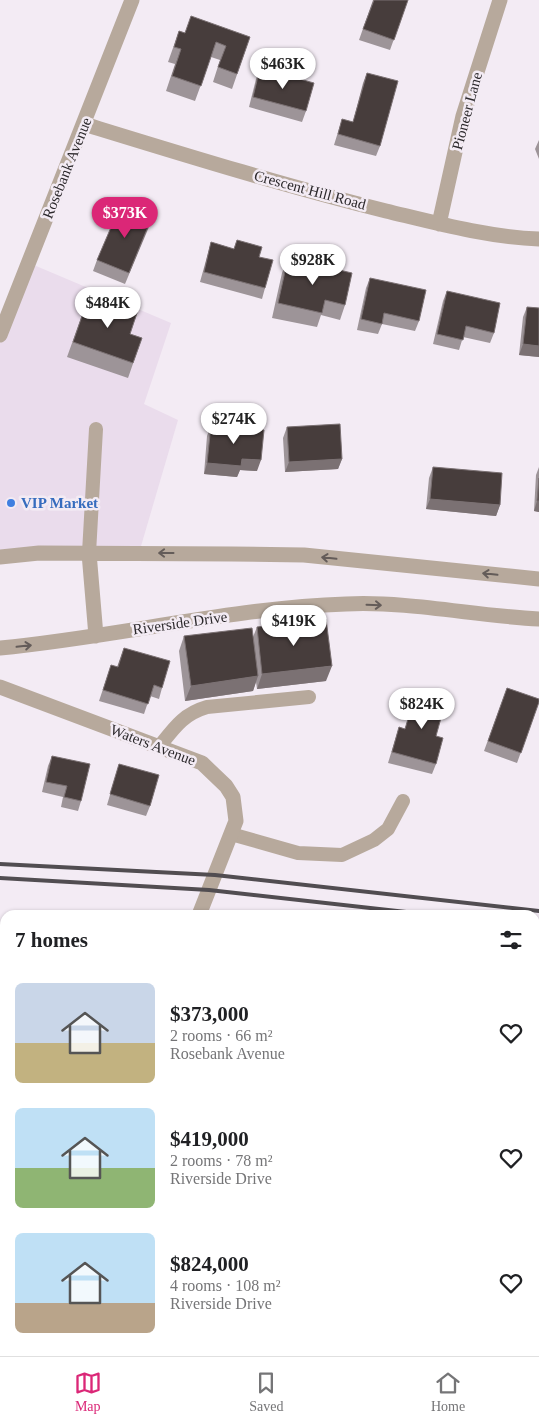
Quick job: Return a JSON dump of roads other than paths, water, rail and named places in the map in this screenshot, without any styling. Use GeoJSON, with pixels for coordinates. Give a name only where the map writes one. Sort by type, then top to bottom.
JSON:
{"type":"FeatureCollection","features":[{"type":"Feature","properties":{"kind":"street","name":"Rosebank Avenue"},"geometry":{"type":"LineString","coordinates":[[0,335],[132,0]]}},
{"type":"Feature","properties":{"kind":"street","name":"Pioneer Lane"},"geometry":{"type":"LineString","coordinates":[[439,224],[463,116],[500,0]]}},
{"type":"Feature","properties":{"kind":"street","name":"Crescent Hill Road"},"geometry":{"type":"LineString","coordinates":[[84,124],[352,203],[439,224],[514,238],[539,239]]}},
{"type":"Feature","properties":{"kind":"street"},"geometry":{"type":"LineString","coordinates":[[0,557],[39,553],[304,555],[539,579]]}},
{"type":"Feature","properties":{"kind":"street"},"geometry":{"type":"LineString","coordinates":[[89,553],[96,636]]}},
{"type":"Feature","properties":{"kind":"street","name":"Riverside Drive"},"geometry":{"type":"LineString","coordinates":[[0,648],[48,643],[279,608],[348,604],[410,606],[539,619]]}},
{"type":"Feature","properties":{"kind":"street","name":"Waters Avenue"},"geometry":{"type":"LineString","coordinates":[[0,687],[202,764],[226,786],[233,798],[236,821],[200,910]]}},
{"type":"Feature","properties":{"kind":"lane"},"geometry":{"type":"LineString","coordinates":[[89,553],[96,429]]}},
{"type":"Feature","properties":{"kind":"lane"},"geometry":{"type":"LineString","coordinates":[[159,747],[175,727],[195,710],[207,707],[309,696]]}},
{"type":"Feature","properties":{"kind":"lane"},"geometry":{"type":"LineString","coordinates":[[232,834],[298,852],[342,855],[374,840],[388,829],[403,801]]}},
{"type":"Feature","properties":{"kind":"railway"},"geometry":{"type":"LineString","coordinates":[[0,864],[215,875],[530,910]]}},
{"type":"Feature","properties":{"kind":"railway"},"geometry":{"type":"LineString","coordinates":[[0,878],[209,890],[388,910]]}},
{"type":"Feature","properties":{"kind":"place","name":"VIP Market"},"geometry":{"type":"Point","coordinates":[11,503]}}]}
